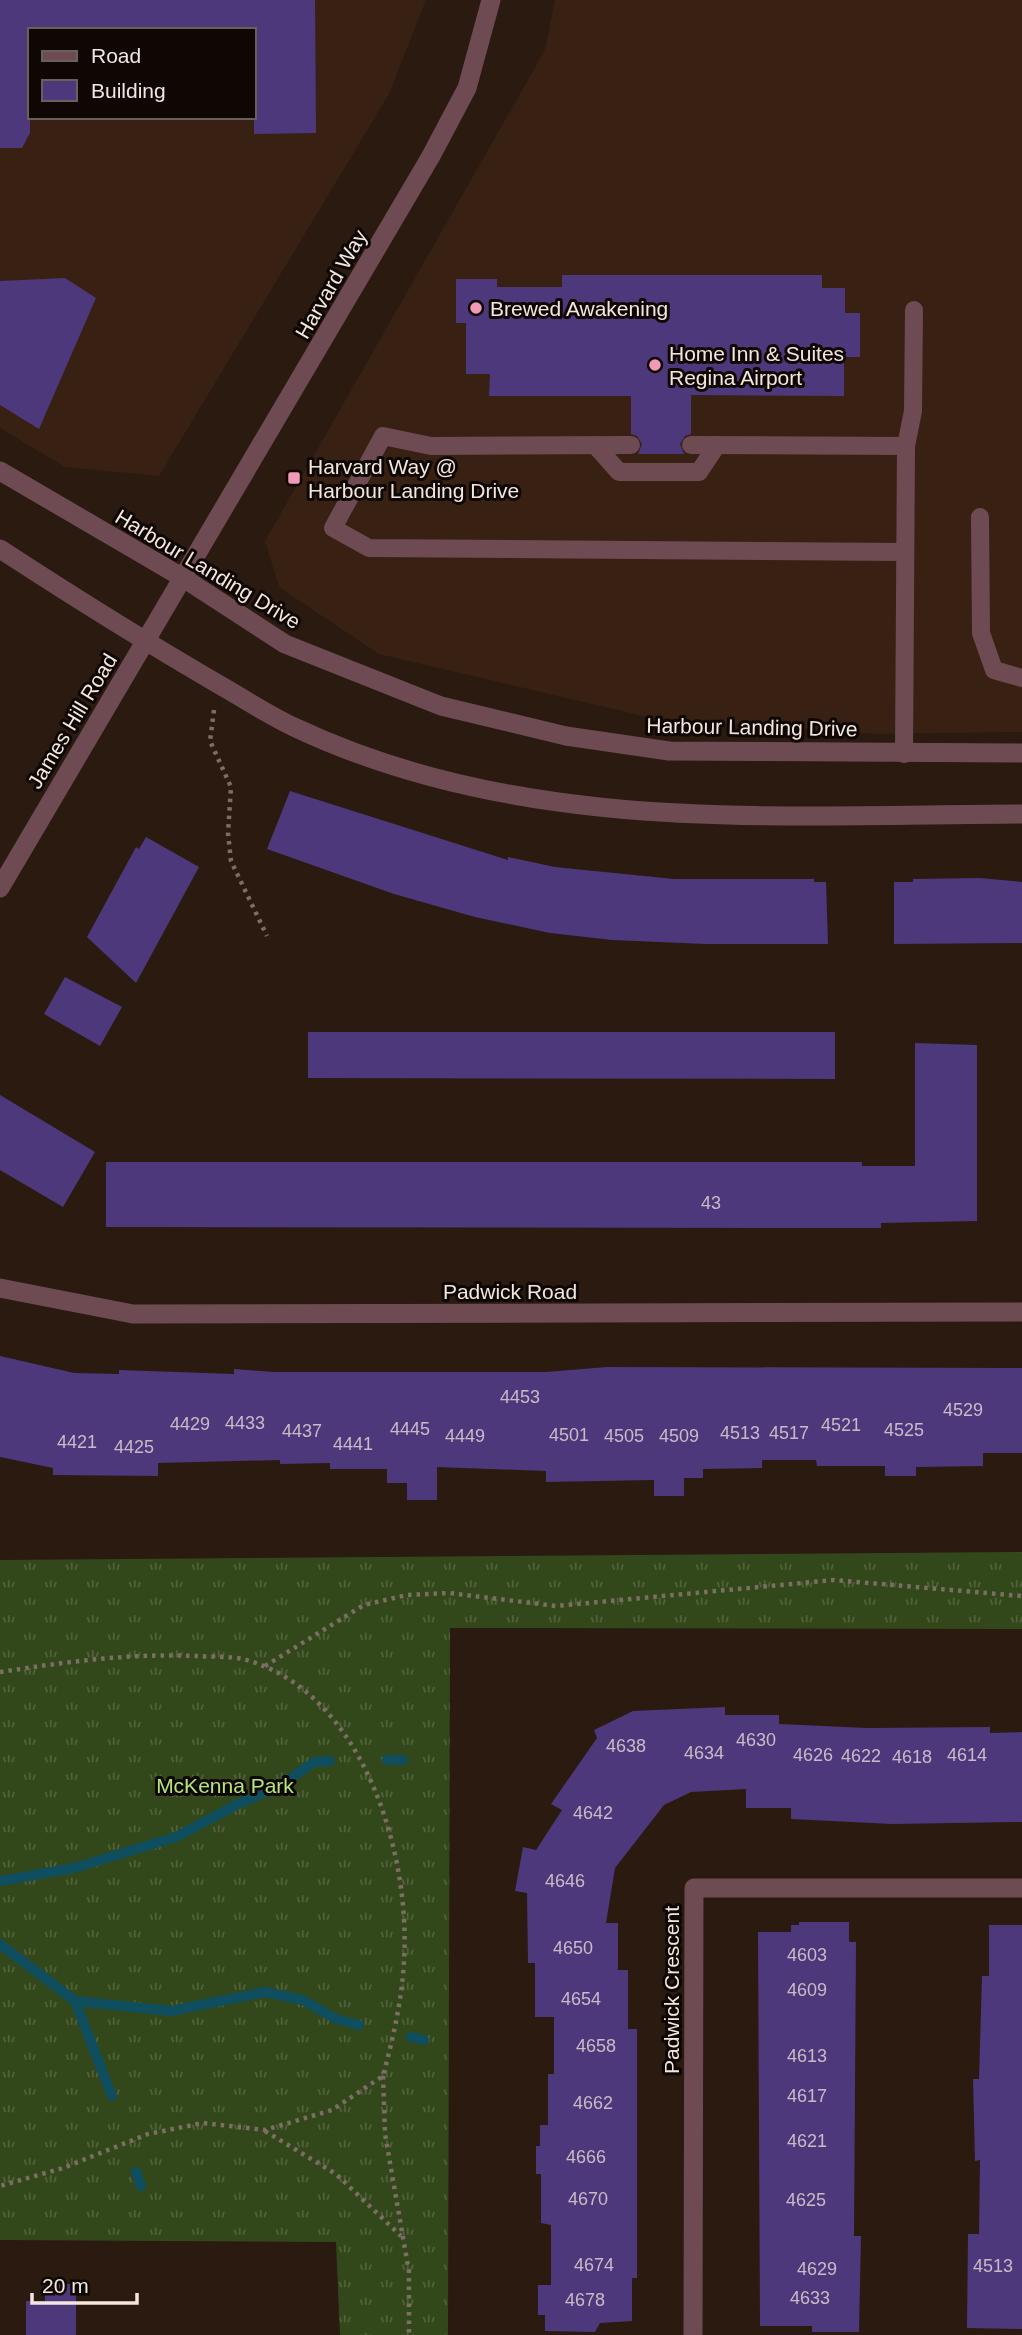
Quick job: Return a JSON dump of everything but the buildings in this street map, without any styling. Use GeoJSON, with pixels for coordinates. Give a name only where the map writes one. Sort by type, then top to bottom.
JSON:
{"type":"FeatureCollection","features":[{"type":"Feature","properties":{"kind":"street","name":"Harvard Way"},"geometry":{"type":"LineString","coordinates":[[185,579],[431,156],[467,89],[491,0]]}},
{"type":"Feature","properties":{"kind":"street","name":"Harbour Landing Drive"},"geometry":{"type":"LineString","coordinates":[[0,471],[185,579],[285,644],[415,697],[505,722],[566,736],[670,751],[1022,753]]}},
{"type":"Feature","properties":{"kind":"street"},"geometry":{"type":"LineString","coordinates":[[0,550],[145,642],[293,726],[382,762],[446,781],[555,803],[670,813],[1022,814]]}},
{"type":"Feature","properties":{"kind":"street","name":"James Hill Road"},"geometry":{"type":"LineString","coordinates":[[0,888],[185,579]]}},
{"type":"Feature","properties":{"kind":"street","name":"Padwick Road"},"geometry":{"type":"LineString","coordinates":[[0,1288],[133,1314],[1022,1312]]}},
{"type":"Feature","properties":{"kind":"street","name":"Padwick Crescent"},"geometry":{"type":"LineString","coordinates":[[694,2335],[694,1888],[1022,1888]]}},
{"type":"Feature","properties":{"kind":"lane"},"geometry":{"type":"LineString","coordinates":[[904,754],[906,446],[913,411],[914,310]]}},
{"type":"Feature","properties":{"kind":"lane"},"geometry":{"type":"LineString","coordinates":[[631,445],[430,446],[383,436],[333,528],[369,548],[905,551]]}},
{"type":"Feature","properties":{"kind":"lane"},"geometry":{"type":"LineString","coordinates":[[595,445],[620,472],[699,471],[717,445]]}},
{"type":"Feature","properties":{"kind":"lane"},"geometry":{"type":"LineString","coordinates":[[691,445],[906,446]]}},
{"type":"Feature","properties":{"kind":"lane"},"geometry":{"type":"LineString","coordinates":[[980,517],[981,633],[993,670],[1022,678]]}},
{"type":"Feature","properties":{"kind":"path"},"geometry":{"type":"LineString","coordinates":[[222,686],[211,722],[210,741],[231,787],[228,833],[231,861],[267,936]]}},
{"type":"Feature","properties":{"kind":"path"},"geometry":{"type":"LineString","coordinates":[[265,1666],[364,1605],[407,1595],[449,1593],[556,1606],[834,1580],[1022,1597]]}},
{"type":"Feature","properties":{"kind":"path"},"geometry":{"type":"LineString","coordinates":[[0,1672],[82,1659],[175,1656],[240,1658],[265,1666],[293,1682],[326,1708],[354,1746],[378,1795],[402,1899],[405,1959],[398,2022],[383,2076],[385,2134],[409,2272],[409,2335]]}},
{"type":"Feature","properties":{"kind":"path"},"geometry":{"type":"LineString","coordinates":[[0,2186],[63,2168],[148,2134],[203,2123],[265,2130],[332,2110],[383,2076]]}},
{"type":"Feature","properties":{"kind":"path"},"geometry":{"type":"LineString","coordinates":[[265,2130],[336,2174],[402,2237]]}},
{"type":"Feature","properties":{"kind":"shaded area"},"geometry":{"type":"Polygon","coordinates":[[[0,0],[426,0],[389,94],[159,476],[65,467],[0,428],[0,0]]]}},
{"type":"Feature","properties":{"kind":"shaded area"},"geometry":{"type":"Polygon","coordinates":[[[555,0],[1022,0],[1022,732],[875,734],[647,717],[379,654],[279,587],[265,541],[545,50],[555,0]]]}},
{"type":"Feature","properties":{"kind":"green space","name":"McKenna Park"},"geometry":{"type":"Polygon","coordinates":[[[1022,1552],[1022,1629],[450,1628],[448,2335],[340,2335],[336,2242],[0,2240],[0,1560],[1022,1552]]]}},
{"type":"Feature","properties":{"kind":"waterway"},"geometry":{"type":"LineString","coordinates":[[387,1760],[403,1760]]}},
{"type":"Feature","properties":{"kind":"waterway"},"geometry":{"type":"LineString","coordinates":[[0,1881],[74,1868],[176,1837],[238,1804],[280,1786],[314,1762],[330,1761]]}},
{"type":"Feature","properties":{"kind":"waterway"},"geometry":{"type":"LineString","coordinates":[[0,1944],[75,2001],[171,2011],[265,1992],[303,2000],[336,2019],[359,2025]]}},
{"type":"Feature","properties":{"kind":"waterway"},"geometry":{"type":"LineString","coordinates":[[75,2001],[112,2096]]}},
{"type":"Feature","properties":{"kind":"waterway"},"geometry":{"type":"LineString","coordinates":[[411,2037],[424,2040]]}},
{"type":"Feature","properties":{"kind":"waterway"},"geometry":{"type":"LineString","coordinates":[[136,2172],[141,2186]]}},
{"type":"Feature","properties":{"kind":"place","name":"Brewed Awakening"},"geometry":{"type":"Point","coordinates":[476,308]}},
{"type":"Feature","properties":{"kind":"place","name":"Home Inn & Suites Regina Airport"},"geometry":{"type":"Point","coordinates":[655,365]}},
{"type":"Feature","properties":{"kind":"place","name":"Harvard Way @ Harbour Landing Drive"},"geometry":{"type":"Point","coordinates":[294,478]}}]}
